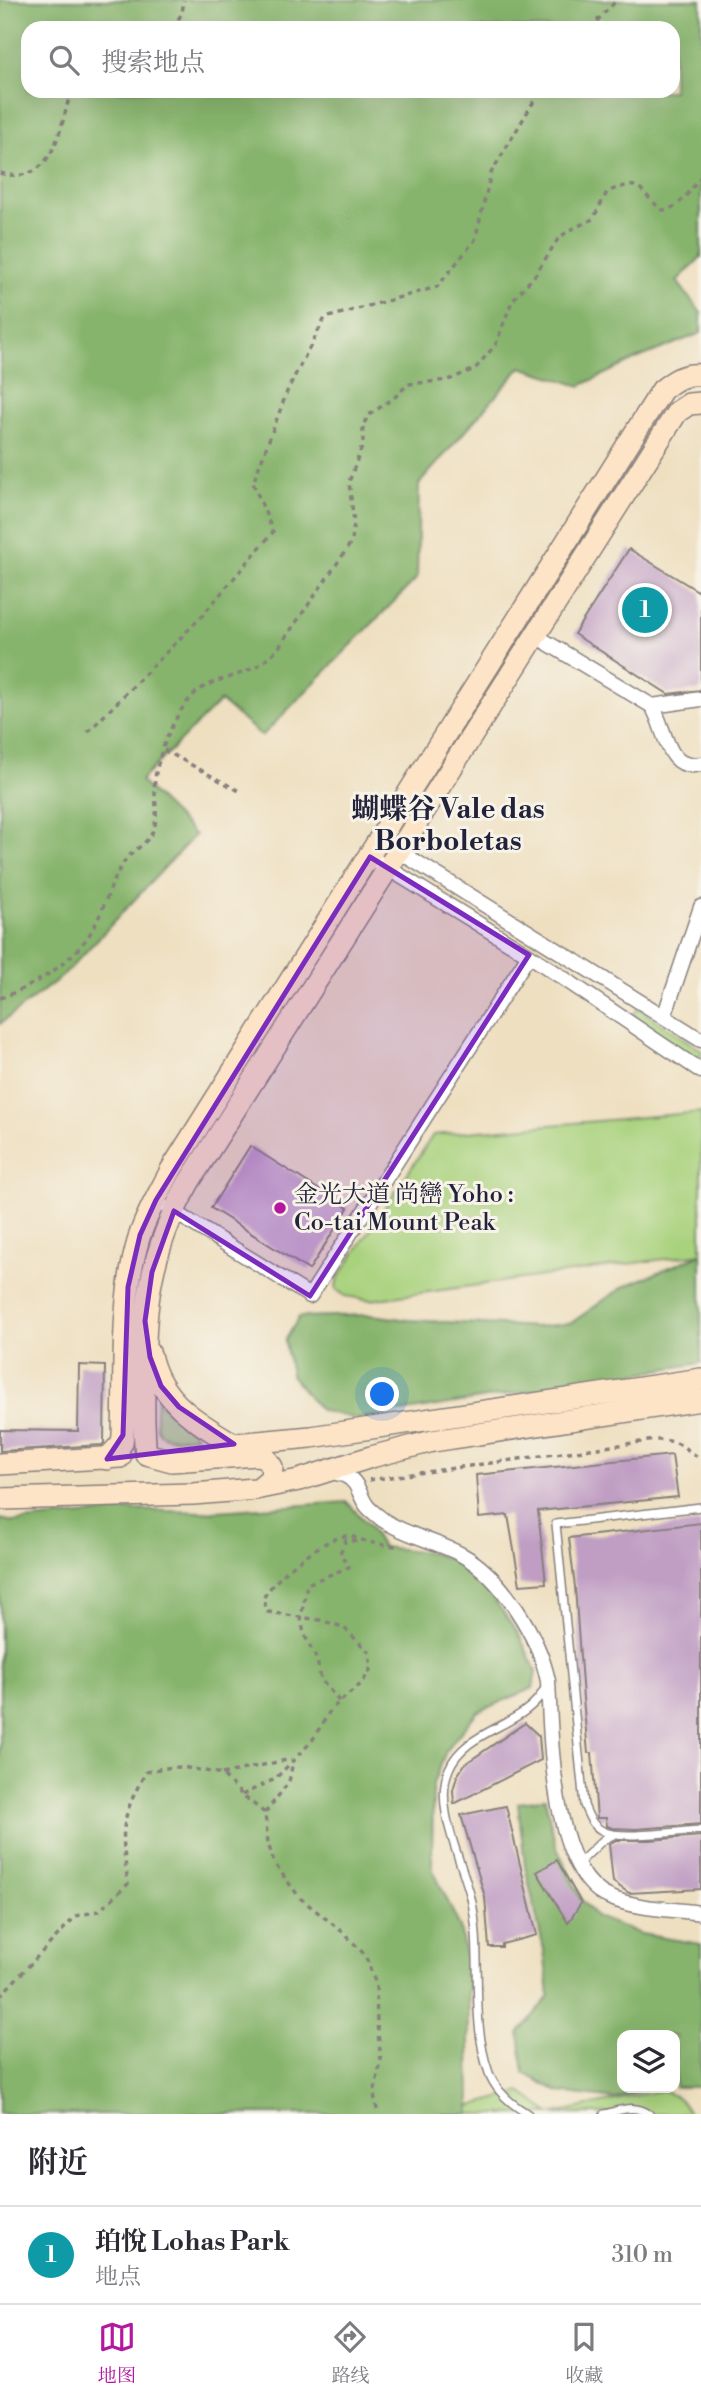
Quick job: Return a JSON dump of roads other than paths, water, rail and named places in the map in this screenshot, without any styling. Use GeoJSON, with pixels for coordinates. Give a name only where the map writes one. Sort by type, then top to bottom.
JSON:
{"type":"FeatureCollection","features":[{"type":"Feature","properties":{"kind":"street"},"geometry":{"type":"LineString","coordinates":[[146,1454],[145,1321],[171,1170],[662,390],[680,378],[701,375]]}},
{"type":"Feature","properties":{"kind":"street"},"geometry":{"type":"LineString","coordinates":[[107,1459],[122,1443],[128,1287],[140,1235],[189,1182],[677,412],[689,404],[701,403]]}},
{"type":"Feature","properties":{"kind":"street"},"geometry":{"type":"LineString","coordinates":[[536,636],[652,706],[672,756],[683,765],[701,764]]}},
{"type":"Feature","properties":{"kind":"street"},"geometry":{"type":"LineString","coordinates":[[652,706],[701,699]]}},
{"type":"Feature","properties":{"kind":"street"},"geometry":{"type":"LineString","coordinates":[[375,848],[701,1040]]}},
{"type":"Feature","properties":{"kind":"street"},"geometry":{"type":"LineString","coordinates":[[394,860],[701,1071]]}},
{"type":"Feature","properties":{"kind":"street"},"geometry":{"type":"LineString","coordinates":[[664,1017],[701,907]]}},
{"type":"Feature","properties":{"kind":"street"},"geometry":{"type":"LineString","coordinates":[[165,1206],[310,1296],[530,955]]}},
{"type":"Feature","properties":{"kind":"street"},"geometry":{"type":"LineString","coordinates":[[145,1321],[155,1374],[165,1392],[200,1425],[234,1444]]}},
{"type":"Feature","properties":{"kind":"street"},"geometry":{"type":"LineString","coordinates":[[54,1498],[15,1494],[5,1490],[2,1471],[311,1437],[701,1380]]}},
{"type":"Feature","properties":{"kind":"street"},"geometry":{"type":"LineString","coordinates":[[0,1499],[193,1494],[259,1488],[295,1481],[433,1441],[701,1400]]}},
{"type":"Feature","properties":{"kind":"street"},"geometry":{"type":"LineString","coordinates":[[146,1454],[172,1461],[257,1455],[265,1457],[272,1467],[271,1478],[259,1488]]}},
{"type":"Feature","properties":{"kind":"street"},"geometry":{"type":"LineString","coordinates":[[329,1471],[346,1476],[354,1482],[368,1508],[387,1523],[462,1555],[484,1573],[530,1628],[544,1660],[548,1681],[559,1808],[583,1877],[596,1890],[610,1898],[701,1913]]}},
{"type":"Feature","properties":{"kind":"lane"},"geometry":{"type":"LineString","coordinates":[[613,1835],[596,1827],[584,1805],[556,1524],[701,1507]]}},
{"type":"Feature","properties":{"kind":"lane"},"geometry":{"type":"LineString","coordinates":[[528,2114],[505,2098],[489,2074],[480,2029],[471,1899],[448,1821],[444,1787],[450,1765],[469,1744],[525,1711],[538,1700],[548,1681]]}},
{"type":"Feature","properties":{"kind":"lane"},"geometry":{"type":"LineString","coordinates":[[525,1711],[543,1707],[547,1709],[550,1718]]}},
{"type":"Feature","properties":{"kind":"lane"},"geometry":{"type":"LineString","coordinates":[[577,1865],[603,1840],[613,1835],[701,1830]]}},
{"type":"Feature","properties":{"kind":"lane"},"geometry":{"type":"LineString","coordinates":[[604,2114],[629,2108],[638,2108],[649,2114]]}},
{"type":"Feature","properties":{"kind":"place","name":"珀悅 Lohas Park"},"geometry":{"type":"Point","coordinates":[645,610]}},
{"type":"Feature","properties":{"kind":"place","name":"金光大道 尚巒 Yoho : Co-tai Mount Peak"},"geometry":{"type":"Point","coordinates":[280,1208]}},
{"type":"Feature","properties":{"kind":"district","name":"蝴蝶谷 Vale das Borboletas"},"geometry":{"type":"Point","coordinates":[448,824]}}]}
